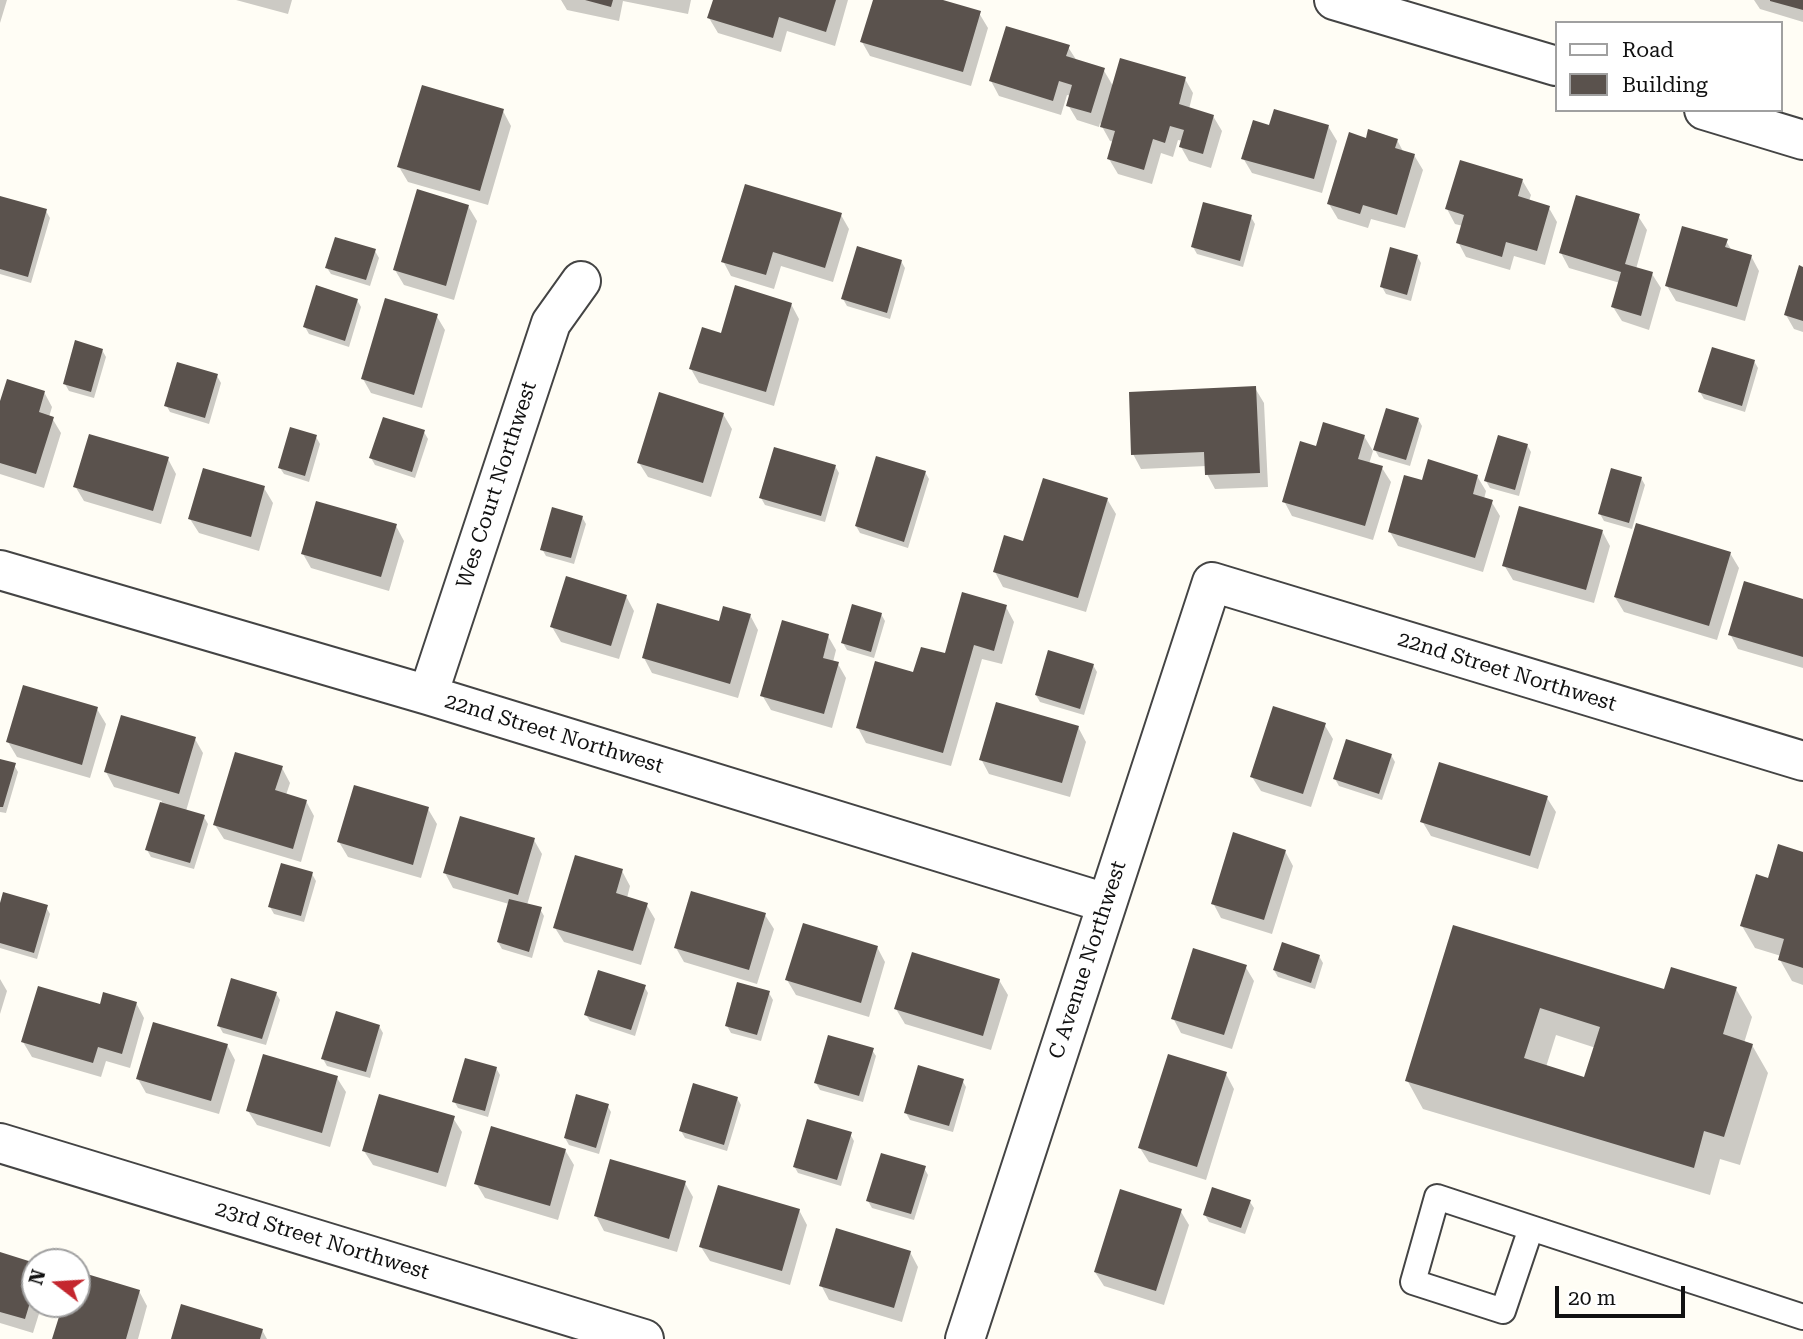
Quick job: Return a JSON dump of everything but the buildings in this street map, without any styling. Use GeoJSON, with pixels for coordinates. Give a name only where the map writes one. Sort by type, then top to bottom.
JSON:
{"type":"FeatureCollection","features":[{"type":"Feature","properties":{"kind":"street"},"geometry":{"type":"LineString","coordinates":[[1334,0],[1554,65]]}},
{"type":"Feature","properties":{"kind":"street"},"geometry":{"type":"LineString","coordinates":[[1711,112],[1803,140]]}},
{"type":"Feature","properties":{"kind":"street","name":"Wes Court Northwest"},"geometry":{"type":"LineString","coordinates":[[428,695],[551,323],[581,281]]}},
{"type":"Feature","properties":{"kind":"street","name":"22nd Street Northwest"},"geometry":{"type":"LineString","coordinates":[[0,570],[428,695],[1106,903]]}},
{"type":"Feature","properties":{"kind":"street","name":"22nd Street Northwest"},"geometry":{"type":"LineString","coordinates":[[1212,582],[1803,761]]}},
{"type":"Feature","properties":{"kind":"street","name":"C Avenue Northwest"},"geometry":{"type":"LineString","coordinates":[[965,1339],[1212,582]]}},
{"type":"Feature","properties":{"kind":"street","name":"23rd Street Northwest"},"geometry":{"type":"LineString","coordinates":[[0,1143],[644,1339]]}},
{"type":"Feature","properties":{"kind":"lane"},"geometry":{"type":"LineString","coordinates":[[1531,1228],[1503,1311],[1413,1282],[1437,1197],[1803,1317]]}}]}
